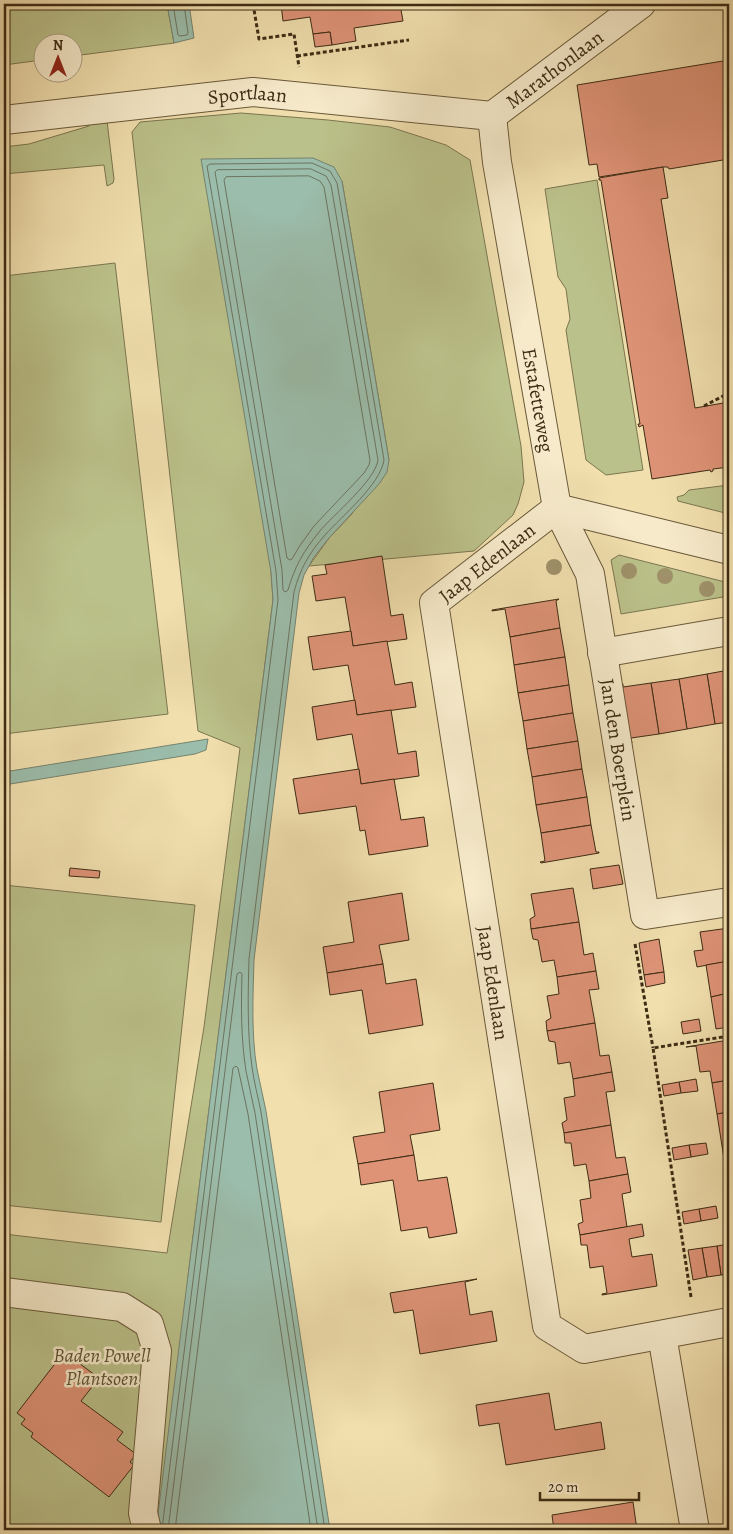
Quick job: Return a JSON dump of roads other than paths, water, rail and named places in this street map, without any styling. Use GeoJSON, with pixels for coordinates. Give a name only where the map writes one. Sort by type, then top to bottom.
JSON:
{"type":"FeatureCollection","features":[{"type":"Feature","properties":{"kind":"street","name":"Marathonlaan"},"geometry":{"type":"LineString","coordinates":[[492,116],[641,4]]}},
{"type":"Feature","properties":{"kind":"street","name":"Sportlaan"},"geometry":{"type":"LineString","coordinates":[[4,120],[253,92],[492,116]]}},
{"type":"Feature","properties":{"kind":"street","name":"Estafetteweg"},"geometry":{"type":"LineString","coordinates":[[492,116],[498,170],[558,508]]}},
{"type":"Feature","properties":{"kind":"street"},"geometry":{"type":"LineString","coordinates":[[558,508],[729,550]]}},
{"type":"Feature","properties":{"kind":"street","name":"Jan den Boerplein"},"geometry":{"type":"LineString","coordinates":[[558,508],[590,574],[645,915],[729,902]]}},
{"type":"Feature","properties":{"kind":"street","name":"Jaap Edenlaan"},"geometry":{"type":"LineString","coordinates":[[558,508],[434,603],[547,1326],[584,1349],[729,1322]]}},
{"type":"Feature","properties":{"kind":"street"},"geometry":{"type":"LineString","coordinates":[[602,653],[729,631]]}},
{"type":"Feature","properties":{"kind":"street"},"geometry":{"type":"LineString","coordinates":[[4,1292],[122,1307],[149,1324],[157,1351],[143,1513],[147,1530]]}},
{"type":"Feature","properties":{"kind":"street"},"geometry":{"type":"LineString","coordinates":[[662,1335],[695,1530]]}},
{"type":"Feature","properties":{"kind":"water"},"geometry":{"type":"Polygon","coordinates":[[[167,4],[189,4],[194,38],[174,43],[167,4]]]}},
{"type":"Feature","properties":{"kind":"water"},"geometry":{"type":"Polygon","coordinates":[[[313,158],[334,167],[342,181],[389,460],[387,472],[379,484],[314,557],[304,575],[299,593],[254,960],[253,1014],[255,1055],[266,1111],[330,1530],[156,1530],[273,600],[271,572],[201,159],[313,158]]]}},
{"type":"Feature","properties":{"kind":"water"},"geometry":{"type":"Polygon","coordinates":[[[208,739],[206,750],[195,754],[4,785],[4,772],[208,739]]]}},
{"type":"Feature","properties":{"kind":"park label","name":"Baden Powell Plantsoen"},"geometry":{"type":"Point","coordinates":[102,1366]}}]}
